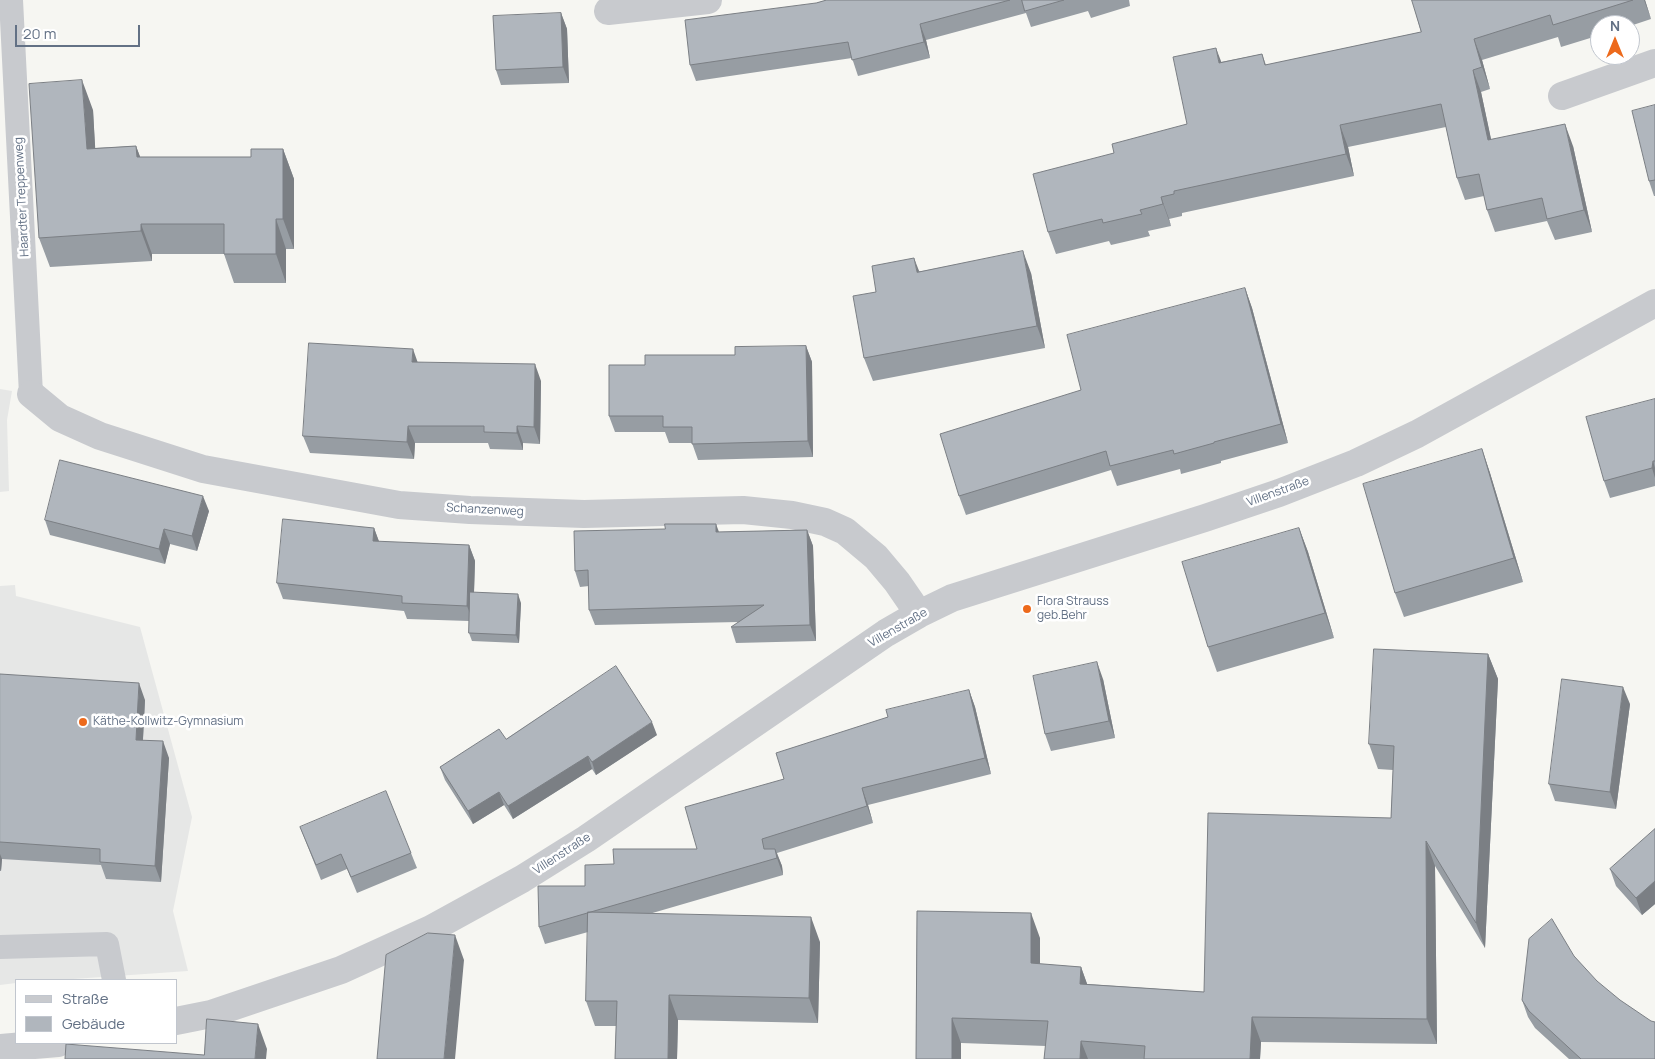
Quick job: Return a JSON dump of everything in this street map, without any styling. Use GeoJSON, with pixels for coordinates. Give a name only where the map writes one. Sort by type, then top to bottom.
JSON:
{"type":"FeatureCollection","features":[{"type":"Feature","properties":{"kind":"street"},"geometry":{"type":"LineString","coordinates":[[608,11],[708,0]]}},
{"type":"Feature","properties":{"kind":"street"},"geometry":{"type":"LineString","coordinates":[[1562,96],[1655,63]]}},
{"type":"Feature","properties":{"kind":"street","name":"Villenstraße"},"geometry":{"type":"LineString","coordinates":[[178,1021],[210,1014],[341,970],[431,929],[522,880],[594,833],[886,633],[919,614],[952,598],[1205,518],[1279,493],[1356,463],[1417,434],[1655,303]]}},
{"type":"Feature","properties":{"kind":"street","name":"Schanzenweg"},"geometry":{"type":"LineString","coordinates":[[31,394],[60,418],[100,436],[203,469],[399,505],[470,510],[584,514],[743,510],[792,515],[825,522],[846,531],[876,557],[919,614]]}},
{"type":"Feature","properties":{"kind":"street"},"geometry":{"type":"LineString","coordinates":[[0,1048],[46,1044]]}},
{"type":"Feature","properties":{"kind":"lane","name":"Haardter Treppenweg"},"geometry":{"type":"LineString","coordinates":[[11,0],[31,394]]}},
{"type":"Feature","properties":{"kind":"lane"},"geometry":{"type":"LineString","coordinates":[[0,947],[107,944],[114,979]]}},
{"type":"Feature","properties":{"kind":"shaded area"},"geometry":{"type":"Polygon","coordinates":[[[0,389],[12,391],[7,420],[9,491],[0,492],[0,389]]]}},
{"type":"Feature","properties":{"kind":"shaded area","name":"Käthe-Kollwitz-Gymnasium"},"geometry":{"type":"Polygon","coordinates":[[[15,585],[16,596],[140,627],[192,817],[173,911],[188,971],[73,979],[15,979],[15,983],[0,985],[0,586],[15,585]]]}},
{"type":"Feature","properties":{"kind":"building"},"geometry":{"type":"Polygon","coordinates":[[[827,0],[1010,0],[920,24],[924,42],[852,60],[848,42],[690,65],[685,20],[827,0]]]}},
{"type":"Feature","properties":{"kind":"building"},"geometry":{"type":"Polygon","coordinates":[[[1022,0],[1064,0],[1025,11],[1022,0]]]}},
{"type":"Feature","properties":{"kind":"building"},"geometry":{"type":"Polygon","coordinates":[[[1412,0],[1633,0],[1553,25],[1550,15],[1474,39],[1482,67],[1473,70],[1488,140],[1565,124],[1584,210],[1547,219],[1542,198],[1487,210],[1479,174],[1457,178],[1441,104],[1340,125],[1346,154],[1174,191],[1174,194],[1161,197],[1163,204],[1140,210],[1142,214],[1103,223],[1102,219],[1048,232],[1033,174],[1114,153],[1112,144],[1187,124],[1173,57],[1216,48],[1219,63],[1262,54],[1265,65],[1421,32],[1412,0]]]}},
{"type":"Feature","properties":{"kind":"building"},"geometry":{"type":"Polygon","coordinates":[[[561,13],[563,67],[496,70],[493,16],[561,13]]]}},
{"type":"Feature","properties":{"kind":"building"},"geometry":{"type":"Polygon","coordinates":[[[82,80],[87,149],[136,146],[137,157],[251,157],[251,149],[283,149],[283,219],[276,219],[276,254],[224,254],[224,224],[141,224],[141,231],[39,238],[29,84],[82,80]]]}},
{"type":"Feature","properties":{"kind":"building"},"geometry":{"type":"Polygon","coordinates":[[[1655,105],[1655,180],[1649,181],[1632,111],[1655,105]]]}},
{"type":"Feature","properties":{"kind":"building"},"geometry":{"type":"Polygon","coordinates":[[[1023,251],[1037,326],[864,358],[853,296],[876,292],[872,266],[914,258],[917,272],[1023,251]]]}},
{"type":"Feature","properties":{"kind":"building"},"geometry":{"type":"Polygon","coordinates":[[[1245,288],[1281,424],[1174,454],[1173,450],[1110,466],[1106,451],[959,496],[940,434],[1081,390],[1067,335],[1245,288]]]}},
{"type":"Feature","properties":{"kind":"building"},"geometry":{"type":"Polygon","coordinates":[[[309,343],[413,349],[412,362],[535,364],[534,427],[517,426],[517,433],[484,432],[484,426],[408,426],[407,442],[303,436],[309,343]]]}},
{"type":"Feature","properties":{"kind":"building"},"geometry":{"type":"Polygon","coordinates":[[[806,346],[808,441],[692,444],[692,427],[663,427],[663,416],[609,416],[609,365],[645,365],[645,355],[735,355],[735,347],[806,346]]]}},
{"type":"Feature","properties":{"kind":"building"},"geometry":{"type":"Polygon","coordinates":[[[1655,399],[1655,461],[1653,461],[1652,468],[1604,481],[1586,417],[1655,399]]]}},
{"type":"Feature","properties":{"kind":"building"},"geometry":{"type":"Polygon","coordinates":[[[1482,449],[1514,558],[1395,593],[1363,484],[1482,449]]]}},
{"type":"Feature","properties":{"kind":"building"},"geometry":{"type":"Polygon","coordinates":[[[60,460],[203,496],[192,536],[164,529],[159,549],[45,520],[60,460]]]}},
{"type":"Feature","properties":{"kind":"building"},"geometry":{"type":"Polygon","coordinates":[[[283,519],[374,528],[373,541],[469,545],[467,606],[402,603],[402,596],[277,583],[283,519]]]}},
{"type":"Feature","properties":{"kind":"building"},"geometry":{"type":"Polygon","coordinates":[[[665,524],[716,524],[716,532],[807,530],[810,625],[731,627],[764,605],[589,610],[588,570],[575,571],[574,531],[665,529],[665,524]]]}},
{"type":"Feature","properties":{"kind":"building"},"geometry":{"type":"Polygon","coordinates":[[[1299,528],[1325,613],[1208,647],[1182,562],[1299,528]]]}},
{"type":"Feature","properties":{"kind":"building"},"geometry":{"type":"Polygon","coordinates":[[[470,592],[518,594],[516,635],[469,633],[470,592]]]}},
{"type":"Feature","properties":{"kind":"building"},"geometry":{"type":"Polygon","coordinates":[[[1374,649],[1488,654],[1476,923],[1426,841],[1427,1019],[1252,1017],[1250,1059],[1144,1059],[1145,1046],[1081,1041],[1080,1059],[1044,1059],[1048,1021],[952,1018],[952,1059],[916,1059],[917,911],[1031,913],[1031,963],[1081,967],[1080,984],[1204,992],[1208,813],[1391,818],[1394,746],[1369,744],[1374,649]]]}},
{"type":"Feature","properties":{"kind":"building"},"geometry":{"type":"Polygon","coordinates":[[[1097,662],[1109,721],[1045,734],[1033,676],[1097,662]]]}},
{"type":"Feature","properties":{"kind":"building"},"geometry":{"type":"Polygon","coordinates":[[[616,666],[652,722],[592,762],[588,756],[508,806],[499,792],[468,811],[440,767],[499,729],[506,739],[616,666]]]}},
{"type":"Feature","properties":{"kind":"building"},"geometry":{"type":"Polygon","coordinates":[[[0,674],[139,683],[136,740],[163,741],[155,866],[100,862],[100,849],[0,842],[0,674]]]}},
{"type":"Feature","properties":{"kind":"building"},"geometry":{"type":"Polygon","coordinates":[[[1562,679],[1623,687],[1610,792],[1549,784],[1562,679]]]}},
{"type":"Feature","properties":{"kind":"building"},"geometry":{"type":"Polygon","coordinates":[[[969,690],[985,758],[862,788],[867,806],[762,839],[764,849],[775,849],[777,858],[539,927],[538,886],[585,886],[585,865],[614,864],[613,849],[697,849],[685,807],[784,779],[776,753],[888,717],[886,710],[969,690]]]}},
{"type":"Feature","properties":{"kind":"building"},"geometry":{"type":"Polygon","coordinates":[[[386,791],[411,853],[351,877],[341,854],[316,865],[300,827],[386,791]]]}},
{"type":"Feature","properties":{"kind":"building"},"geometry":{"type":"Polygon","coordinates":[[[1655,829],[1655,881],[1636,898],[1610,869],[1655,829]]]}},
{"type":"Feature","properties":{"kind":"building"},"geometry":{"type":"Polygon","coordinates":[[[588,912],[811,917],[809,998],[669,995],[668,1059],[615,1059],[617,1001],[586,1001],[588,912]]]}},
{"type":"Feature","properties":{"kind":"building"},"geometry":{"type":"Polygon","coordinates":[[[1552,919],[1574,956],[1597,981],[1620,1000],[1655,1022],[1655,1059],[1581,1059],[1529,1011],[1522,1000],[1529,939],[1552,919]]]}},
{"type":"Feature","properties":{"kind":"building"},"geometry":{"type":"Polygon","coordinates":[[[428,933],[455,935],[444,1059],[377,1059],[386,955],[428,933]]]}},
{"type":"Feature","properties":{"kind":"building"},"geometry":{"type":"Polygon","coordinates":[[[207,1019],[258,1024],[255,1059],[65,1059],[66,1044],[204,1055],[207,1019]]]}},
{"type":"Feature","properties":{"kind":"place","name":"Flora Strauss geb.Behr"},"geometry":{"type":"Point","coordinates":[1027,609]}},
{"type":"Feature","properties":{"kind":"place","name":"Käthe-Kollwitz-Gymnasium"},"geometry":{"type":"Point","coordinates":[83,722]}}]}
